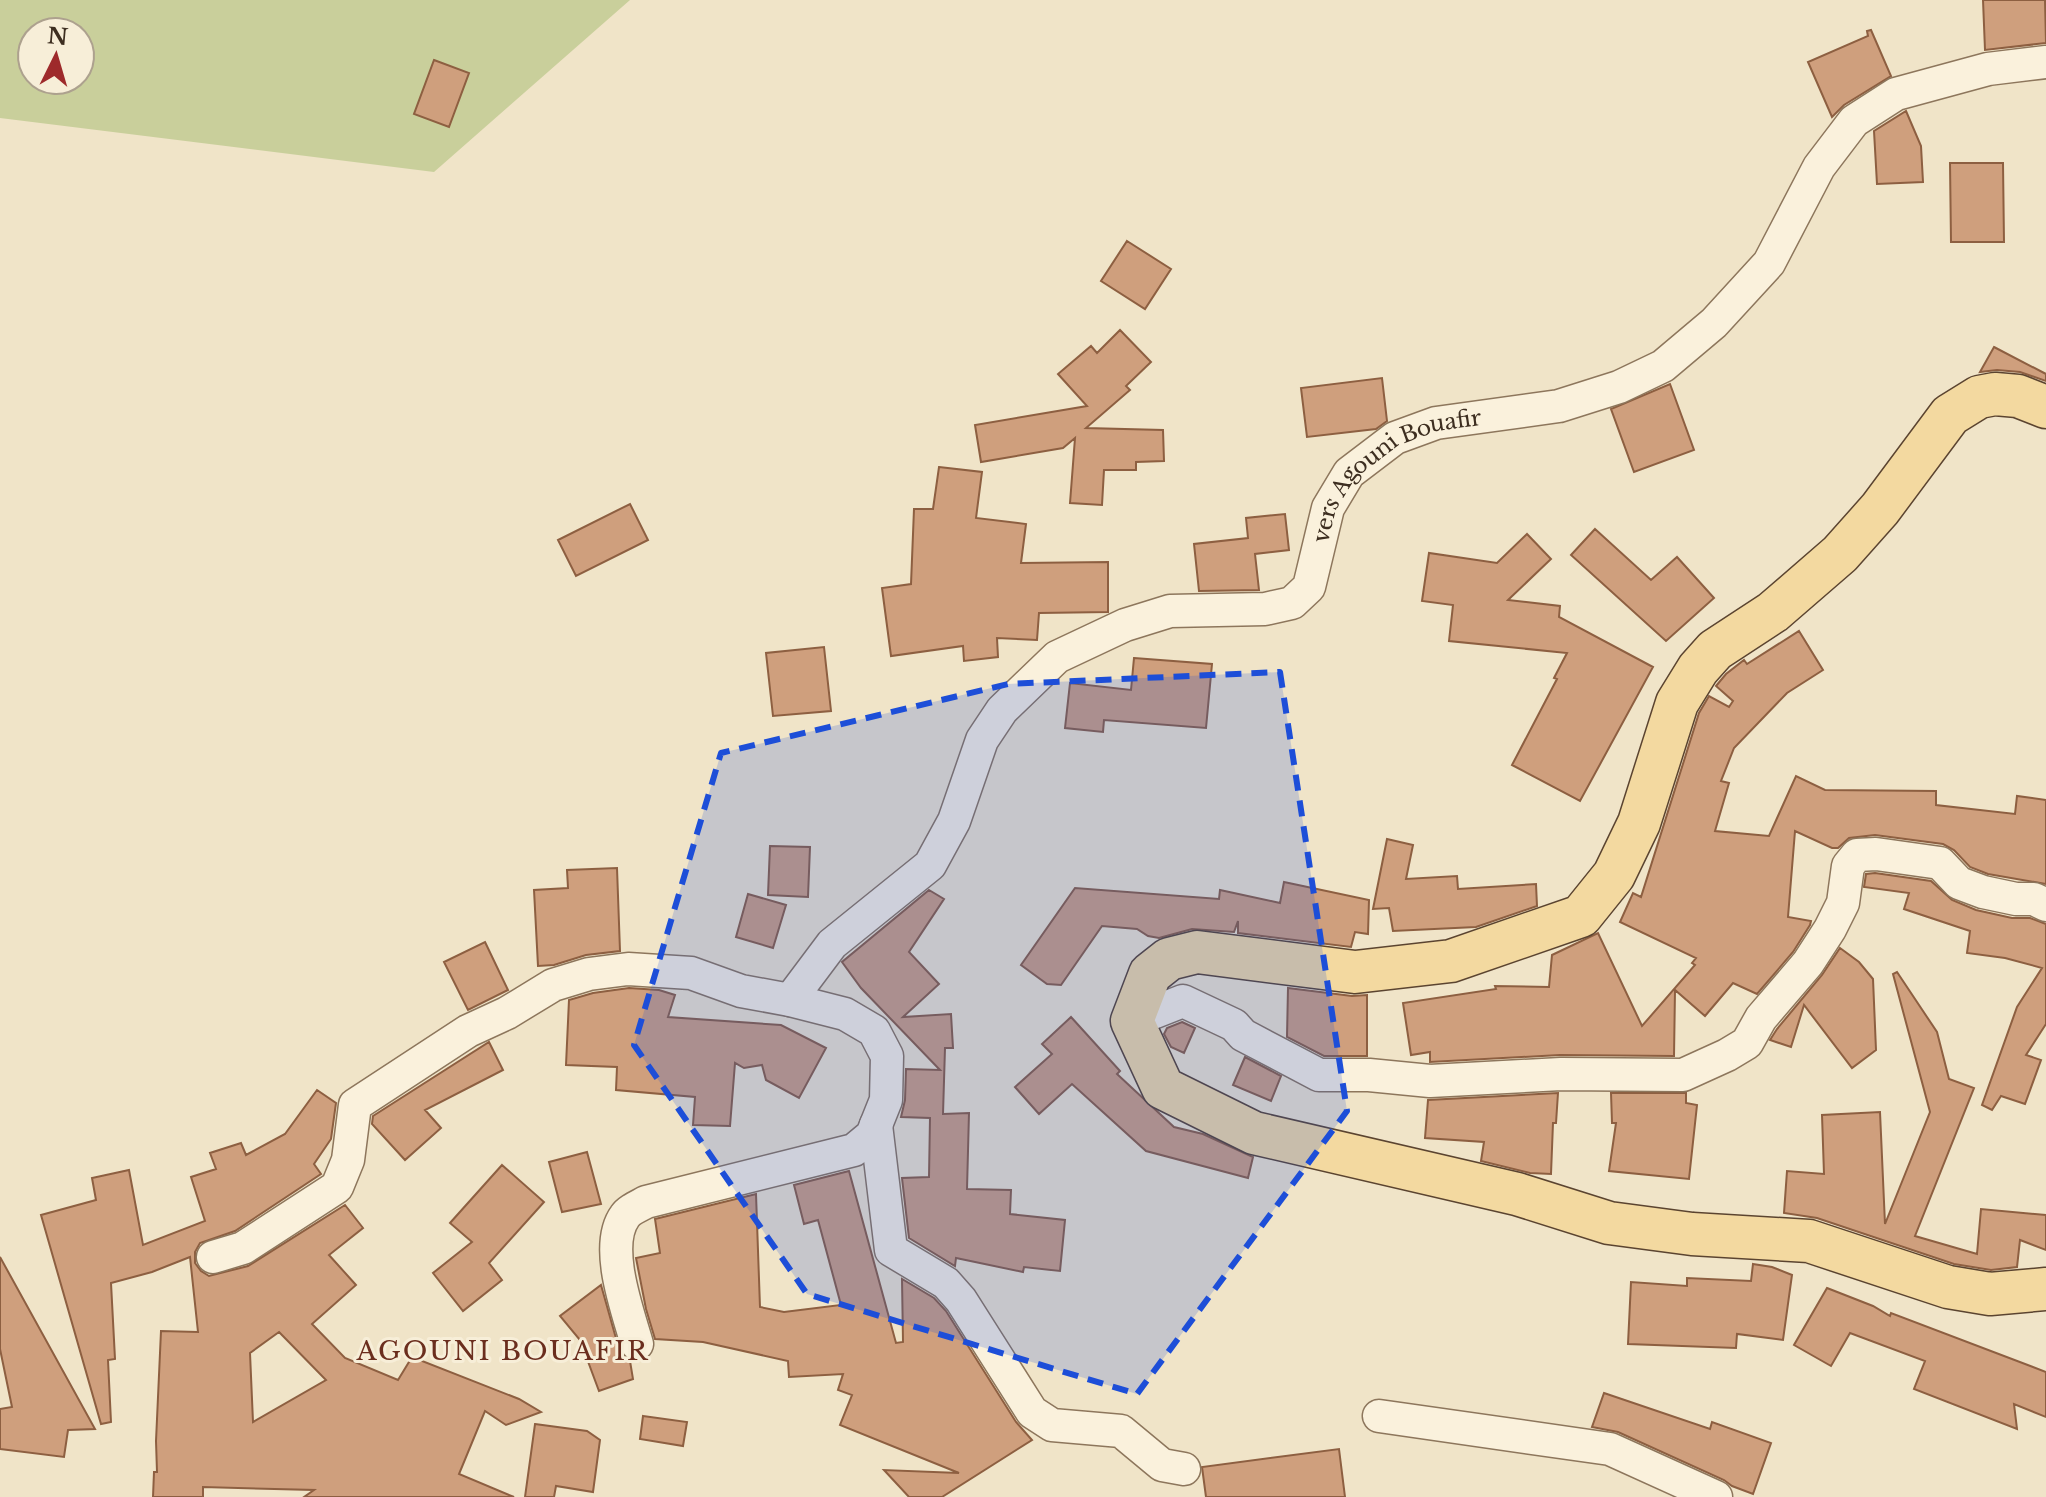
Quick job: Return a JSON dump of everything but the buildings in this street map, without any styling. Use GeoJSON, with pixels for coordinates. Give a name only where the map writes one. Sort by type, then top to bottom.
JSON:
{"type":"FeatureCollection","features":[{"type":"Feature","properties":{"kind":"main road"},"geometry":{"type":"LineString","coordinates":[[2046,407],[2018,396],[1995,394],[1979,397],[1950,415],[1880,509],[1840,554],[1773,612],[1715,650],[1698,669],[1677,703],[1639,823],[1614,875],[1581,916],[1451,961],[1355,972],[1197,952],[1169,959],[1150,974],[1132,1021],[1163,1088],[1254,1133],[1517,1194],[1609,1223],[1692,1234],[1809,1241],[1948,1287],[1990,1294],[2046,1289]]}},
{"type":"Feature","properties":{"kind":"street","name":"vers Agouni Bouafir"},"geometry":{"type":"LineString","coordinates":[[790,1000],[832,944],[930,865],[954,821],[982,740],[1002,710],[1057,657],[1125,625],[1170,611],[1265,609],[1292,603],[1309,587],[1328,508],[1349,473],[1395,438],[1436,423],[1559,406],[1619,387],[1663,366],[1714,323],[1769,263],[1819,167],[1854,121],[1896,94],[1988,69],[2046,62]]}},
{"type":"Feature","properties":{"kind":"street"},"geometry":{"type":"LineString","coordinates":[[1132,1021],[1183,1001],[1234,1025],[1243,1035],[1319,1075],[1369,1075],[1430,1081],[1561,1074],[1683,1075],[1747,1043],[1761,1018],[1808,963],[1830,929],[1843,903],[1848,866],[1857,855],[1876,854],[1940,863],[1959,883],[1983,892],[2016,899],[2034,899],[2046,905]]}},
{"type":"Feature","properties":{"kind":"street"},"geometry":{"type":"LineString","coordinates":[[213,1257],[243,1248],[337,1187],[348,1160],[355,1105],[468,1031],[507,1013],[553,985],[589,974],[628,969],[691,973],[741,991],[845,1014],[874,1031],[887,1056],[886,1100],[872,1135],[854,1150],[646,1202],[626,1213],[620,1225],[615,1267],[637,1344]]}},
{"type":"Feature","properties":{"kind":"street"},"geometry":{"type":"LineString","coordinates":[[876,1125],[891,1250],[946,1283],[961,1300],[1032,1412],[1052,1425],[1121,1431],[1162,1465],[1184,1469]]}},
{"type":"Feature","properties":{"kind":"street"},"geometry":{"type":"LineString","coordinates":[[1379,1416],[1501,1431],[1610,1449],[1716,1497]]}},
{"type":"Feature","properties":{"kind":"highlighted area"},"geometry":{"type":"Polygon","coordinates":[[[1280,672],[1347,1111],[1137,1394],[807,1294],[634,1045],[721,753],[1008,684],[1280,672]]]}},
{"type":"Feature","properties":{"kind":"green space"},"geometry":{"type":"Polygon","coordinates":[[[0,0],[630,0],[434,172],[0,118],[0,0]]]}},
{"type":"Feature","properties":{"kind":"district","name":"AGOUNI BOUAFIR"},"geometry":{"type":"Point","coordinates":[503,1351]}}]}
